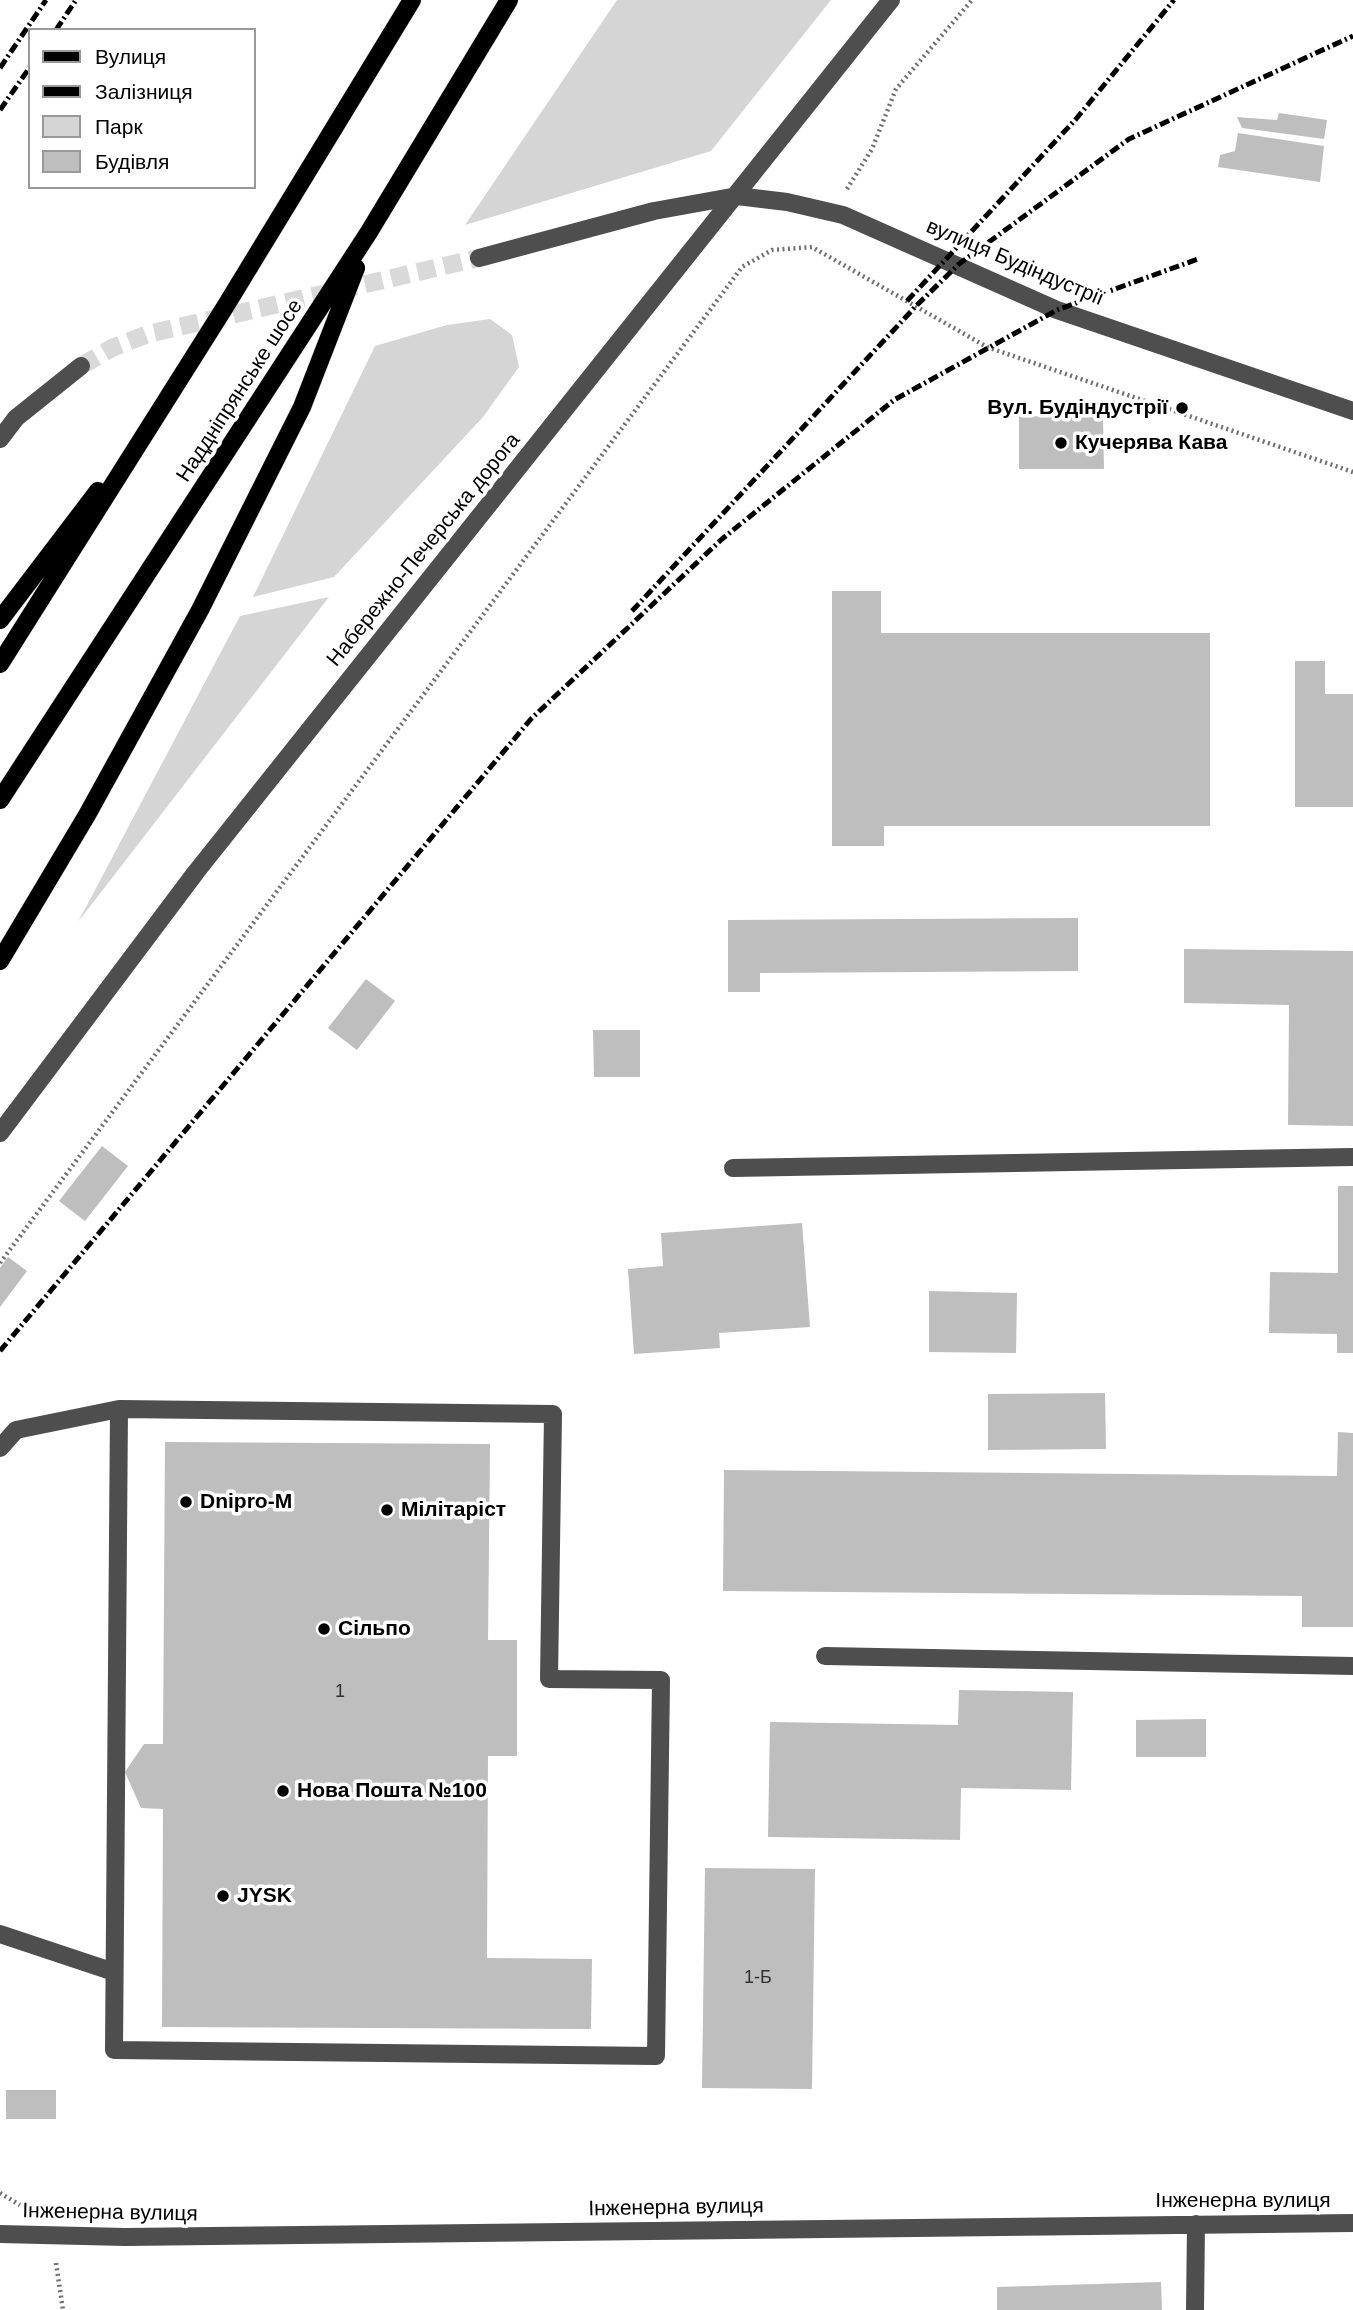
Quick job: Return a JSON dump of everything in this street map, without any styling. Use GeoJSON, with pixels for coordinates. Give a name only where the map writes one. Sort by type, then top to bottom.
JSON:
{"type":"FeatureCollection","features":[{"type":"Feature","properties":{"kind":"main road"},"geometry":{"type":"LineString","coordinates":[[0,664],[162,407],[412,0]]}},
{"type":"Feature","properties":{"kind":"main road","name":"Наддніпрянське шосе"},"geometry":{"type":"LineString","coordinates":[[0,800],[369,232],[509,0]]}},
{"type":"Feature","properties":{"kind":"main road"},"geometry":{"type":"LineString","coordinates":[[4,954],[87,815],[200,610],[302,407],[369,232]]}},
{"type":"Feature","properties":{"kind":"main road"},"geometry":{"type":"LineString","coordinates":[[0,620],[162,407]]}},
{"type":"Feature","properties":{"kind":"street","name":"Набережно-Печерська дорога"},"geometry":{"type":"LineString","coordinates":[[0,1133],[196,872],[891,0]]}},
{"type":"Feature","properties":{"kind":"street","name":"вулиця Будіндустрії"},"geometry":{"type":"LineString","coordinates":[[737,196],[833,213],[927,250],[1057,310],[1353,411]]}},
{"type":"Feature","properties":{"kind":"street"},"geometry":{"type":"LineString","coordinates":[[479,258],[654,211],[737,196]]}},
{"type":"Feature","properties":{"kind":"street"},"geometry":{"type":"LineString","coordinates":[[0,439],[16,418],[81,366]]}},
{"type":"Feature","properties":{"kind":"street"},"geometry":{"type":"LineString","coordinates":[[733,1168],[1353,1157]]}},
{"type":"Feature","properties":{"kind":"street"},"geometry":{"type":"LineString","coordinates":[[0,1448],[16,1430],[119,1409],[553,1414],[549,1679],[661,1681],[656,2056],[114,2050],[119,1409]]}},
{"type":"Feature","properties":{"kind":"street"},"geometry":{"type":"LineString","coordinates":[[825,1656],[1353,1666]]}},
{"type":"Feature","properties":{"kind":"street"},"geometry":{"type":"LineString","coordinates":[[0,1934],[114,1972]]}},
{"type":"Feature","properties":{"kind":"street","name":"Інженерна вулиця"},"geometry":{"type":"LineString","coordinates":[[0,2234],[125,2237],[1353,2223]]}},
{"type":"Feature","properties":{"kind":"street"},"geometry":{"type":"LineString","coordinates":[[1195,2310],[1196,2224]]}},
{"type":"Feature","properties":{"kind":"path"},"geometry":{"type":"LineString","coordinates":[[812,247],[872,149],[896,89],[972,0]]}},
{"type":"Feature","properties":{"kind":"path"},"geometry":{"type":"LineString","coordinates":[[0,1263],[742,267],[772,250],[812,247],[987,347],[1353,472]]}},
{"type":"Feature","properties":{"kind":"path"},"geometry":{"type":"LineString","coordinates":[[55,2263],[62,2310]]}},
{"type":"Feature","properties":{"kind":"green space"},"geometry":{"type":"Polygon","coordinates":[[[617,0],[831,0],[711,151],[465,225],[617,0]]]}},
{"type":"Feature","properties":{"kind":"green space"},"geometry":{"type":"Polygon","coordinates":[[[490,319],[512,335],[519,367],[483,417],[334,577],[253,597],[375,346],[447,325],[490,319]]]}},
{"type":"Feature","properties":{"kind":"green space"},"geometry":{"type":"Polygon","coordinates":[[[329,597],[78,922],[240,616],[329,597]]]}},
{"type":"Feature","properties":{"kind":"building"},"geometry":{"type":"Polygon","coordinates":[[[1279,113],[1327,120],[1324,139],[1242,128],[1237,117],[1277,120],[1279,113]]]}},
{"type":"Feature","properties":{"kind":"building"},"geometry":{"type":"Polygon","coordinates":[[[1238,133],[1324,146],[1320,182],[1218,167],[1220,155],[1235,151],[1238,133]]]}},
{"type":"Feature","properties":{"kind":"building","name":"Кучерява Кава"},"geometry":{"type":"Polygon","coordinates":[[[1019,416],[1103,417],[1104,469],[1019,469],[1019,416]]]}},
{"type":"Feature","properties":{"kind":"building"},"geometry":{"type":"Polygon","coordinates":[[[832,591],[881,591],[881,633],[1210,633],[1210,826],[884,826],[884,846],[832,846],[832,591]]]}},
{"type":"Feature","properties":{"kind":"building"},"geometry":{"type":"Polygon","coordinates":[[[1295,661],[1325,661],[1325,694],[1353,694],[1353,807],[1295,807],[1295,661]]]}},
{"type":"Feature","properties":{"kind":"building"},"geometry":{"type":"Polygon","coordinates":[[[1078,918],[1078,971],[760,973],[760,992],[728,992],[728,920],[1078,918]]]}},
{"type":"Feature","properties":{"kind":"building"},"geometry":{"type":"Polygon","coordinates":[[[1184,949],[1353,951],[1353,1126],[1288,1125],[1289,1005],[1184,1003],[1184,949]]]}},
{"type":"Feature","properties":{"kind":"building"},"geometry":{"type":"Polygon","coordinates":[[[366,979],[395,1001],[357,1050],[328,1028],[366,979]]]}},
{"type":"Feature","properties":{"kind":"building"},"geometry":{"type":"Polygon","coordinates":[[[593,1030],[640,1030],[640,1077],[594,1077],[593,1030]]]}},
{"type":"Feature","properties":{"kind":"building"},"geometry":{"type":"Polygon","coordinates":[[[102,1146],[128,1166],[85,1221],[59,1201],[102,1146]]]}},
{"type":"Feature","properties":{"kind":"building"},"geometry":{"type":"Polygon","coordinates":[[[1338,1186],[1353,1186],[1353,1353],[1337,1353],[1337,1334],[1269,1333],[1270,1272],[1338,1273],[1338,1186]]]}},
{"type":"Feature","properties":{"kind":"building"},"geometry":{"type":"Polygon","coordinates":[[[802,1223],[810,1327],[719,1333],[720,1348],[634,1354],[628,1269],[663,1266],[661,1233],[802,1223]]]}},
{"type":"Feature","properties":{"kind":"building"},"geometry":{"type":"Polygon","coordinates":[[[8,1257],[27,1271],[0,1307],[0,1268],[8,1257]]]}},
{"type":"Feature","properties":{"kind":"building"},"geometry":{"type":"Polygon","coordinates":[[[929,1291],[1017,1293],[1016,1353],[929,1352],[929,1291]]]}},
{"type":"Feature","properties":{"kind":"building"},"geometry":{"type":"Polygon","coordinates":[[[1105,1393],[1106,1449],[988,1450],[988,1394],[1105,1393]]]}},
{"type":"Feature","properties":{"kind":"building"},"geometry":{"type":"Polygon","coordinates":[[[1338,1432],[1353,1433],[1353,1627],[1302,1627],[1302,1596],[723,1591],[724,1470],[1337,1476],[1338,1432]]]}},
{"type":"Feature","properties":{"kind":"building"},"geometry":{"type":"Polygon","coordinates":[[[165,1442],[490,1444],[488,1640],[517,1640],[517,1756],[488,1756],[487,1958],[592,1959],[591,2029],[162,2027],[163,1809],[141,1808],[125,1772],[144,1744],[163,1744],[165,1442]]]}},
{"type":"Feature","properties":{"kind":"building"},"geometry":{"type":"Polygon","coordinates":[[[959,1690],[1073,1692],[1071,1790],[961,1788],[960,1840],[768,1837],[770,1722],[958,1725],[959,1690]]]}},
{"type":"Feature","properties":{"kind":"building"},"geometry":{"type":"Polygon","coordinates":[[[1206,1719],[1206,1757],[1136,1757],[1136,1720],[1206,1719]]]}},
{"type":"Feature","properties":{"kind":"building"},"geometry":{"type":"Polygon","coordinates":[[[705,1868],[815,1869],[812,2089],[702,2088],[705,1868]]]}},
{"type":"Feature","properties":{"kind":"building"},"geometry":{"type":"Polygon","coordinates":[[[6,2090],[56,2090],[56,2119],[6,2119],[6,2090]]]}},
{"type":"Feature","properties":{"kind":"building"},"geometry":{"type":"Polygon","coordinates":[[[1161,2282],[1162,2310],[997,2310],[997,2287],[1161,2282]]]}},
{"type":"Feature","properties":{"kind":"tunnel"},"geometry":{"type":"LineString","coordinates":[[81,366],[112,348],[148,334],[479,258]]}},
{"type":"Feature","properties":{"kind":"railway"},"geometry":{"type":"LineString","coordinates":[[0,68],[46,0]]}},
{"type":"Feature","properties":{"kind":"railway"},"geometry":{"type":"LineString","coordinates":[[57,28],[76,0]]}},
{"type":"Feature","properties":{"kind":"railway"},"geometry":{"type":"LineString","coordinates":[[907,301],[1076,119],[1174,0]]}},
{"type":"Feature","properties":{"kind":"railway"},"geometry":{"type":"LineString","coordinates":[[632,611],[917,305],[959,264],[1129,139],[1353,36]]}},
{"type":"Feature","properties":{"kind":"railway"},"geometry":{"type":"LineString","coordinates":[[0,110],[28,70]]}},
{"type":"Feature","properties":{"kind":"railway"},"geometry":{"type":"LineString","coordinates":[[0,1351],[531,719],[722,539],[894,400],[1057,310],[1198,259]]}},
{"type":"Feature","properties":{"kind":"place","name":"Вул. Будіндустрії"},"geometry":{"type":"Point","coordinates":[1182,408]}},
{"type":"Feature","properties":{"kind":"place","name":"Кучерява Кава"},"geometry":{"type":"Point","coordinates":[1061,443]}},
{"type":"Feature","properties":{"kind":"place","name":"Dnipro-M"},"geometry":{"type":"Point","coordinates":[186,1502]}},
{"type":"Feature","properties":{"kind":"place","name":"Мілітаріст"},"geometry":{"type":"Point","coordinates":[387,1510]}},
{"type":"Feature","properties":{"kind":"place","name":"Сільпо"},"geometry":{"type":"Point","coordinates":[324,1629]}},
{"type":"Feature","properties":{"kind":"place","name":"Нова Пошта №100"},"geometry":{"type":"Point","coordinates":[283,1791]}},
{"type":"Feature","properties":{"kind":"place","name":"JYSK"},"geometry":{"type":"Point","coordinates":[223,1896]}}]}
